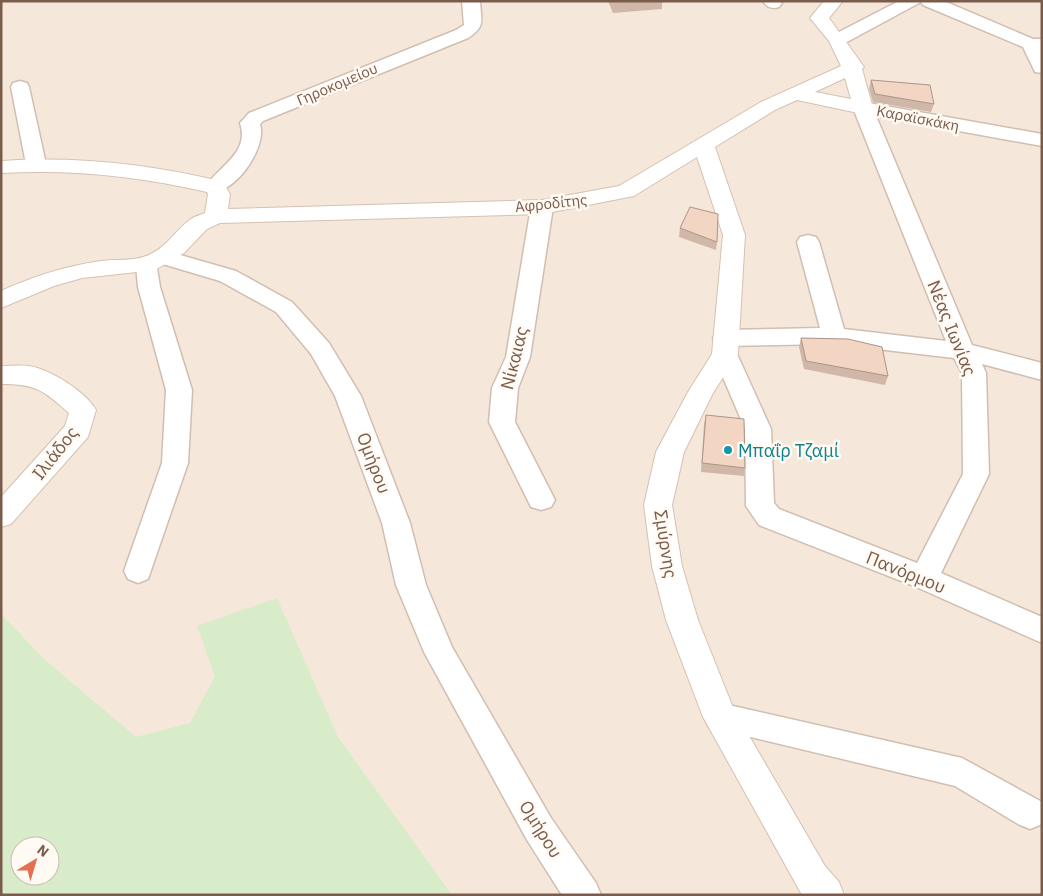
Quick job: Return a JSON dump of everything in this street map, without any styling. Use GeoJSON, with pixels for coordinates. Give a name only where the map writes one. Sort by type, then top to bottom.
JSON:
{"type":"FeatureCollection","features":[{"type":"Feature","properties":{"kind":"street","name":"Γηροκομείου"},"geometry":{"type":"LineString","coordinates":[[215,186],[227,179],[247,149],[253,135],[250,123],[256,117],[462,34],[473,27],[471,1]]}},
{"type":"Feature","properties":{"kind":"street"},"geometry":{"type":"LineString","coordinates":[[834,1],[819,18],[838,39],[854,67],[863,108]]}},
{"type":"Feature","properties":{"kind":"street"},"geometry":{"type":"LineString","coordinates":[[838,39],[913,1]]}},
{"type":"Feature","properties":{"kind":"street"},"geometry":{"type":"LineString","coordinates":[[929,1],[1036,44],[1042,68]]}},
{"type":"Feature","properties":{"kind":"street","name":"Αφροδίτης"},"geometry":{"type":"LineString","coordinates":[[216,216],[542,207],[626,191],[704,146],[743,119],[854,67]]}},
{"type":"Feature","properties":{"kind":"street"},"geometry":{"type":"LineString","coordinates":[[20,86],[36,164]]}},
{"type":"Feature","properties":{"kind":"street","name":"Καραϊσκάκη"},"geometry":{"type":"LineString","coordinates":[[794,94],[1042,140]]}},
{"type":"Feature","properties":{"kind":"street","name":"Νέας Ιωνίας"},"geometry":{"type":"LineString","coordinates":[[863,108],[962,351],[974,373],[976,474],[924,578]]}},
{"type":"Feature","properties":{"kind":"street","name":"Σμύρνης"},"geometry":{"type":"LineString","coordinates":[[704,146],[734,234],[725,346],[670,452],[658,505],[667,566],[682,620],[720,717],[812,879],[826,895]]}},
{"type":"Feature","properties":{"kind":"street"},"geometry":{"type":"LineString","coordinates":[[1,167],[36,164],[101,167],[158,174],[215,186],[219,194],[216,216],[199,224],[176,248],[155,261],[149,287],[179,390],[175,463],[138,571]]}},
{"type":"Feature","properties":{"kind":"street","name":"Νίκαιας"},"geometry":{"type":"LineString","coordinates":[[541,500],[502,422],[505,388],[518,357],[542,207]]}},
{"type":"Feature","properties":{"kind":"street"},"geometry":{"type":"LineString","coordinates":[[808,242],[834,336]]}},
{"type":"Feature","properties":{"kind":"street","name":"Ομήρου"},"geometry":{"type":"LineString","coordinates":[[1,300],[46,280],[82,270],[155,261],[228,276],[284,308],[320,349],[348,396],[396,523],[411,585],[439,652],[539,829],[583,895]]}},
{"type":"Feature","properties":{"kind":"street"},"geometry":{"type":"LineString","coordinates":[[725,346],[780,336],[834,336],[962,351],[1042,372]]}},
{"type":"Feature","properties":{"kind":"street","name":"Πανόρμου"},"geometry":{"type":"LineString","coordinates":[[725,346],[758,429],[760,506],[769,517],[924,578],[1042,631]]}},
{"type":"Feature","properties":{"kind":"street","name":"Ιλιάδος"},"geometry":{"type":"LineString","coordinates":[[1,375],[29,375],[57,388],[82,410],[78,430],[1,516]]}},
{"type":"Feature","properties":{"kind":"street"},"geometry":{"type":"LineString","coordinates":[[720,717],[962,774],[1030,813]]}},
{"type":"Feature","properties":{"kind":"shaded area"},"geometry":{"type":"Polygon","coordinates":[[[1,1],[1042,1],[1042,895],[1,895],[1,1]]]}},
{"type":"Feature","properties":{"kind":"green space"},"geometry":{"type":"Polygon","coordinates":[[[277,598],[338,737],[452,895],[1,895],[1,614],[43,658],[136,737],[190,723],[215,676],[197,626],[277,598]]]}},
{"type":"Feature","properties":{"kind":"building"},"geometry":{"type":"Polygon","coordinates":[[[871,80],[930,85],[934,104],[875,94],[871,80]]]}},
{"type":"Feature","properties":{"kind":"building"},"geometry":{"type":"Polygon","coordinates":[[[690,207],[718,214],[717,242],[680,228],[690,207]]]}},
{"type":"Feature","properties":{"kind":"building"},"geometry":{"type":"Polygon","coordinates":[[[801,338],[848,339],[882,347],[888,376],[806,361],[801,338]]]}},
{"type":"Feature","properties":{"kind":"building","name":"Μπαΐρ Τζαμί"},"geometry":{"type":"Polygon","coordinates":[[[706,415],[744,419],[745,468],[702,463],[706,415]]]}},
{"type":"Feature","properties":{"kind":"place","name":"Μπαΐρ Τζαμί"},"geometry":{"type":"Point","coordinates":[728,450]}}]}
